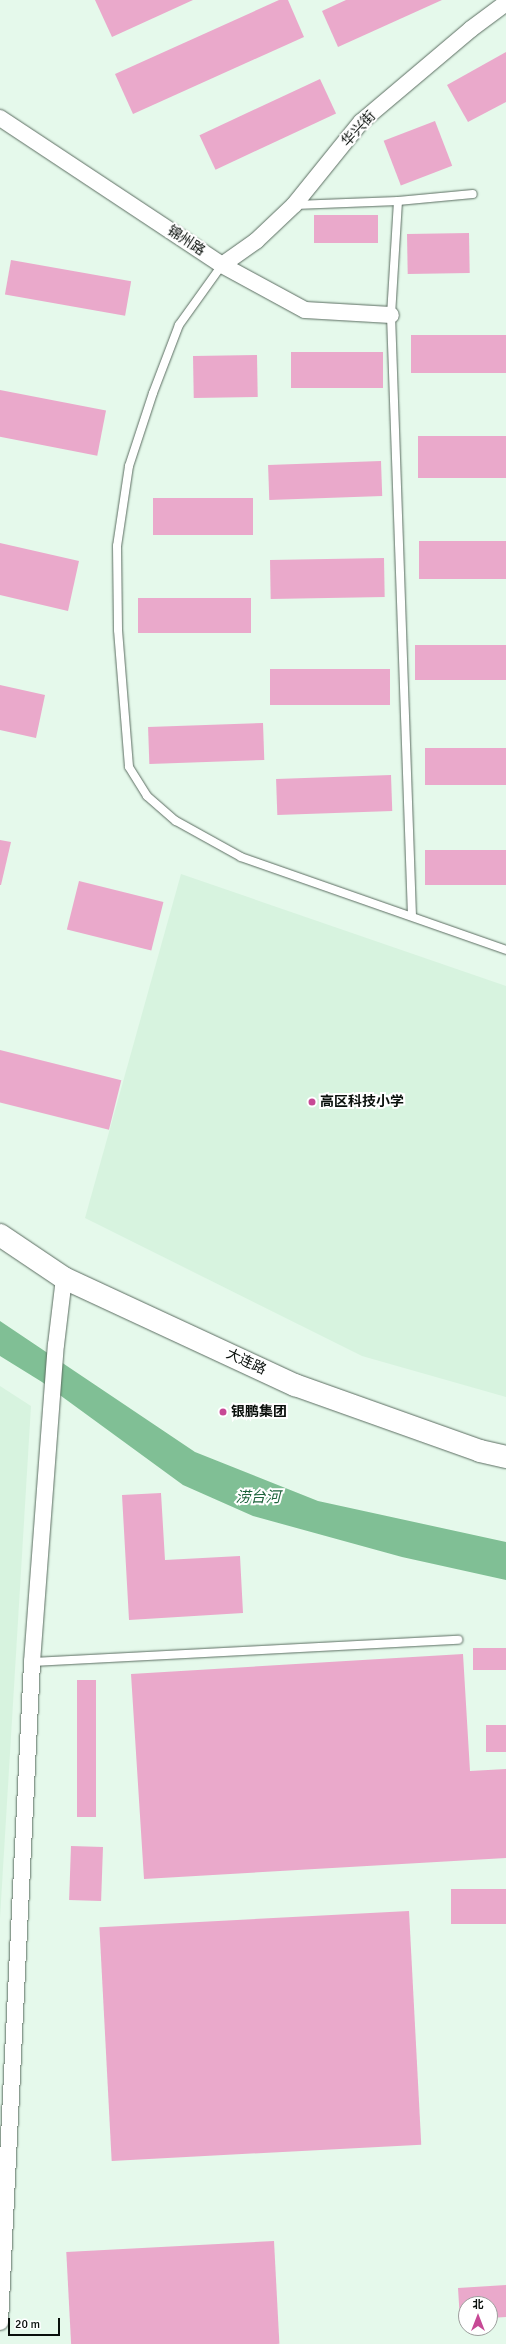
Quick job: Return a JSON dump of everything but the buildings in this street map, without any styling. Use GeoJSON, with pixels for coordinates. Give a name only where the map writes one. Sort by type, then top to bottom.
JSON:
{"type":"FeatureCollection","features":[{"type":"Feature","properties":{"kind":"main road","name":"大连路"},"geometry":{"type":"LineString","coordinates":[[0,1235],[64,1278],[295,1385],[480,1451],[506,1457]]}},
{"type":"Feature","properties":{"kind":"street","name":"华兴街"},"geometry":{"type":"LineString","coordinates":[[222,265],[256,241],[294,205],[361,122],[471,29],[506,3]]}},
{"type":"Feature","properties":{"kind":"street","name":"锦州路"},"geometry":{"type":"LineString","coordinates":[[0,118],[222,265],[306,310],[391,314]]}},
{"type":"Feature","properties":{"kind":"street"},"geometry":{"type":"LineString","coordinates":[[0,2322],[32,1662],[56,1345],[64,1278]]}},
{"type":"Feature","properties":{"kind":"lane"},"geometry":{"type":"LineString","coordinates":[[294,205],[398,201],[473,194]]}},
{"type":"Feature","properties":{"kind":"lane"},"geometry":{"type":"LineString","coordinates":[[398,201],[391,314],[412,916]]}},
{"type":"Feature","properties":{"kind":"lane"},"geometry":{"type":"LineString","coordinates":[[222,265],[179,325],[153,392],[130,466],[117,546],[118,630],[130,767],[147,796],[176,821],[241,857],[506,950]]}},
{"type":"Feature","properties":{"kind":"lane"},"geometry":{"type":"LineString","coordinates":[[32,1662],[458,1640]]}},
{"type":"Feature","properties":{"kind":"shaded area","name":"高区科技小学"},"geometry":{"type":"Polygon","coordinates":[[[181,874],[506,986],[506,1397],[362,1356],[85,1218],[181,874]]]}},
{"type":"Feature","properties":{"kind":"shaded area"},"geometry":{"type":"Polygon","coordinates":[[[0,1386],[31,1406],[0,1918],[0,1386]]]}},
{"type":"Feature","properties":{"kind":"water","name":"涝台河"},"geometry":{"type":"Polygon","coordinates":[[[0,1321],[195,1452],[318,1501],[506,1542],[506,1580],[402,1557],[253,1516],[183,1485],[42,1382],[0,1356],[0,1321]]]}},
{"type":"Feature","properties":{"kind":"place","name":"高区科技小学"},"geometry":{"type":"Point","coordinates":[312,1102]}},
{"type":"Feature","properties":{"kind":"place","name":"银鹏集团"},"geometry":{"type":"Point","coordinates":[223,1412]}}]}
